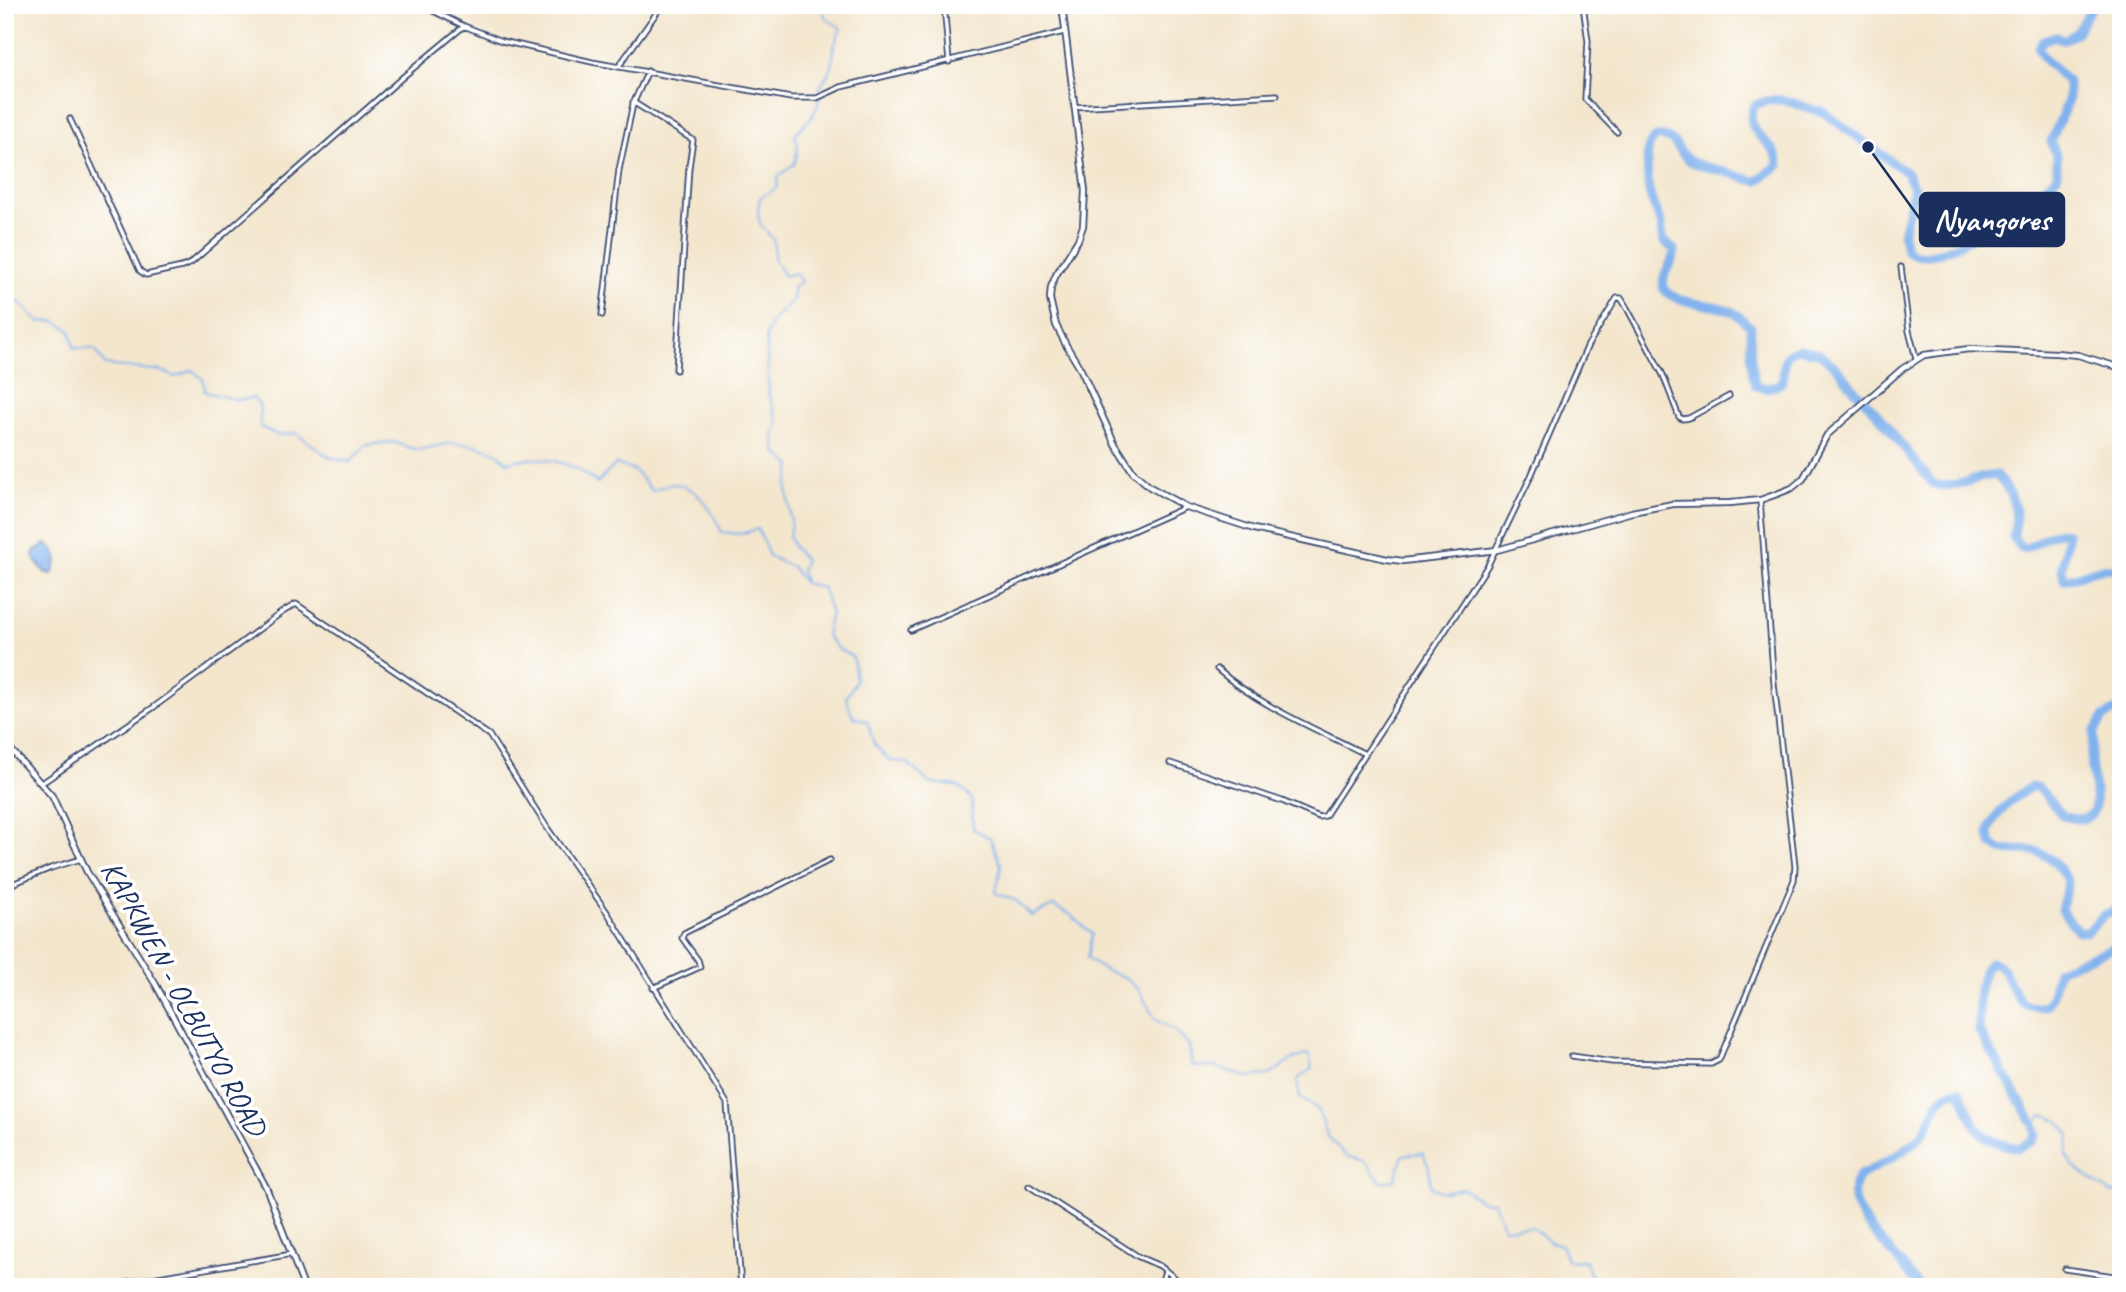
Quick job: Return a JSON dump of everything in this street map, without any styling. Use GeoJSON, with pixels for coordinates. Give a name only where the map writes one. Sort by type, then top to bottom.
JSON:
{"type":"FeatureCollection","features":[{"type":"Feature","properties":{"kind":"street"},"geometry":{"type":"LineString","coordinates":[[421,5],[502,41],[619,66],[807,99],[817,98],[841,87],[1065,32]]}},
{"type":"Feature","properties":{"kind":"street"},"geometry":{"type":"LineString","coordinates":[[619,66],[662,5]]}},
{"type":"Feature","properties":{"kind":"street"},"geometry":{"type":"LineString","coordinates":[[944,5],[949,62]]}},
{"type":"Feature","properties":{"kind":"street"},"geometry":{"type":"LineString","coordinates":[[1062,5],[1085,207],[1083,226],[1051,287],[1050,299],[1056,325],[1093,393],[1115,444],[1133,472],[1150,487],[1186,507],[1254,529],[1395,561],[1497,550],[1607,518],[1673,504],[1760,500],[1798,484],[1811,467],[1824,439],[1916,358],[1933,352],[1960,350],[2056,353],[2078,355],[2121,368]]}},
{"type":"Feature","properties":{"kind":"street"},"geometry":{"type":"LineString","coordinates":[[1583,5],[1588,41],[1585,99],[1617,132]]}},
{"type":"Feature","properties":{"kind":"street"},"geometry":{"type":"LineString","coordinates":[[70,119],[141,273],[146,275],[182,267],[191,263],[464,26]]}},
{"type":"Feature","properties":{"kind":"street"},"geometry":{"type":"LineString","coordinates":[[602,315],[619,170],[634,102],[648,71]]}},
{"type":"Feature","properties":{"kind":"street"},"geometry":{"type":"LineString","coordinates":[[1074,107],[1277,95]]}},
{"type":"Feature","properties":{"kind":"street"},"geometry":{"type":"LineString","coordinates":[[634,102],[693,139],[676,370]]}},
{"type":"Feature","properties":{"kind":"street"},"geometry":{"type":"LineString","coordinates":[[1901,267],[1909,331],[1916,358]]}},
{"type":"Feature","properties":{"kind":"street"},"geometry":{"type":"LineString","coordinates":[[1170,763],[1323,817],[1497,550],[1588,345],[1617,298],[1620,297],[1623,301],[1657,363],[1681,418],[1689,418],[1729,396]]}},
{"type":"Feature","properties":{"kind":"street"},"geometry":{"type":"LineString","coordinates":[[1572,1056],[1612,1062],[1708,1064],[1719,1060],[1794,880],[1795,866],[1774,684],[1760,500]]}},
{"type":"Feature","properties":{"kind":"street"},"geometry":{"type":"LineString","coordinates":[[911,630],[1186,507]]}},
{"type":"Feature","properties":{"kind":"street"},"geometry":{"type":"LineString","coordinates":[[42,783],[154,707],[296,604],[489,735],[548,829],[602,905],[727,1105],[741,1287]]}},
{"type":"Feature","properties":{"kind":"street"},"geometry":{"type":"LineString","coordinates":[[1217,668],[1272,709],[1365,754]]}},
{"type":"Feature","properties":{"kind":"street","name":"KAPKWEN - OLBUTYO ROAD"},"geometry":{"type":"LineString","coordinates":[[5,743],[42,783],[60,810],[99,892],[140,955],[273,1202],[304,1287]]}},
{"type":"Feature","properties":{"kind":"street"},"geometry":{"type":"LineString","coordinates":[[5,887],[51,867],[81,859]]}},
{"type":"Feature","properties":{"kind":"street"},"geometry":{"type":"LineString","coordinates":[[653,988],[699,967],[682,937],[683,934],[830,860]]}},
{"type":"Feature","properties":{"kind":"street"},"geometry":{"type":"LineString","coordinates":[[1029,1186],[1186,1287]]}},
{"type":"Feature","properties":{"kind":"street"},"geometry":{"type":"LineString","coordinates":[[129,1282],[292,1254]]}},
{"type":"Feature","properties":{"kind":"street"},"geometry":{"type":"LineString","coordinates":[[2065,1269],[2121,1277]]}},
{"type":"Feature","properties":{"kind":"street"},"geometry":{"type":"LineString","coordinates":[[1160,1287],[1165,1271]]}},
{"type":"Feature","properties":{"kind":"water"},"geometry":{"type":"Polygon","coordinates":[[[46,544],[54,550],[57,557],[52,574],[46,573],[33,555],[35,550],[46,544]]]}},
{"type":"Feature","properties":{"kind":"waterway"},"geometry":{"type":"LineString","coordinates":[[804,582],[801,570],[805,560],[794,548],[789,537],[791,522],[787,487],[792,466],[776,452],[774,436],[778,422],[769,396],[766,336],[772,321],[793,300],[793,288],[801,281],[795,273],[784,276],[774,259],[774,240],[762,226],[758,211],[760,198],[776,188],[779,176],[795,163],[798,146],[795,134],[811,118],[818,105],[820,87],[832,67],[834,46],[841,28],[827,19],[819,5]]}},
{"type":"Feature","properties":{"kind":"waterway"},"geometry":{"type":"LineString","coordinates":[[2093,5],[2076,33],[2064,40],[2056,36],[2043,40],[2038,48],[2047,62],[2068,82],[2068,100],[2051,142],[2057,157],[2057,176],[1991,227],[1949,249],[1931,255],[1916,255],[1906,250],[1903,234],[1914,188],[1907,173],[1823,112],[1789,102],[1773,100],[1754,106],[1752,124],[1777,156],[1779,165],[1757,181],[1694,163],[1687,159],[1671,140],[1659,137],[1653,139],[1650,145],[1647,170],[1649,194],[1661,224],[1662,238],[1675,251],[1665,275],[1663,288],[1677,298],[1733,312],[1751,327],[1751,357],[1756,386],[1767,388],[1780,384],[1784,362],[1789,353],[1798,349],[1819,353],[1838,369],[1933,484],[1949,486],[1996,475],[2014,504],[2016,519],[2013,537],[2022,549],[2050,535],[2068,533],[2062,568],[2064,580],[2100,569],[2121,573]]}},
{"type":"Feature","properties":{"kind":"waterway"},"geometry":{"type":"LineString","coordinates":[[5,296],[20,303],[39,322],[55,321],[70,330],[74,348],[95,349],[105,365],[162,371],[175,377],[192,370],[203,379],[205,392],[238,400],[254,398],[260,407],[260,427],[278,435],[296,433],[329,457],[350,462],[366,445],[392,442],[418,450],[451,443],[475,445],[496,452],[507,462],[531,459],[555,461],[577,469],[597,483],[616,464],[635,471],[652,491],[673,484],[690,489],[703,501],[722,532],[740,534],[758,529],[769,556],[792,567],[804,583],[822,587],[831,613],[826,635],[838,649],[853,657],[856,680],[846,698],[853,717],[867,721],[874,744],[889,760],[907,763],[930,783],[958,786],[972,799],[973,829],[990,838],[1001,865],[996,893],[1017,901],[1031,916],[1053,906],[1071,915],[1092,934],[1087,958],[1104,970],[1126,978],[1139,990],[1155,1019],[1174,1030],[1189,1045],[1192,1066],[1216,1067],[1246,1077],[1270,1075],[1293,1059],[1309,1054],[1312,1068],[1297,1080],[1300,1098],[1318,1109],[1327,1135],[1346,1156],[1365,1161],[1381,1182],[1395,1180],[1403,1155],[1423,1153],[1429,1168],[1431,1187],[1443,1192],[1463,1188],[1481,1201],[1494,1202],[1504,1228],[1531,1227],[1551,1242],[1561,1245],[1568,1261],[1585,1260],[1595,1286],[1598,1287]]}},
{"type":"Feature","properties":{"kind":"waterway"},"geometry":{"type":"LineString","coordinates":[[2121,711],[2116,710],[2104,717],[2094,732],[2091,758],[2095,802],[2088,817],[2078,819],[2063,816],[2038,787],[2032,787],[1999,813],[1989,831],[1990,840],[1999,849],[2030,850],[2055,863],[2068,882],[2061,910],[2078,931],[2087,932],[2104,915],[2113,911],[2121,921]]}},
{"type":"Feature","properties":{"kind":"waterway"},"geometry":{"type":"LineString","coordinates":[[2121,736],[2121,746]]}},
{"type":"Feature","properties":{"kind":"waterway"},"geometry":{"type":"LineString","coordinates":[[1919,1287],[1869,1227],[1856,1207],[1855,1186],[1860,1175],[1915,1142],[1925,1130],[1939,1101],[1944,1096],[1959,1091],[1981,1133],[2000,1144],[2018,1148],[2032,1141],[2036,1134],[2034,1125],[1979,1031],[1979,990],[1985,968],[1991,962],[1999,966],[2023,1003],[2033,1007],[2046,1006],[2051,998],[2058,970],[2108,950],[2117,945],[2121,935]]}},
{"type":"Feature","properties":{"kind":"waterway"},"geometry":{"type":"LineString","coordinates":[[2034,1125],[2042,1115],[2058,1121],[2070,1135],[2066,1155],[2074,1167],[2111,1193],[2121,1192]]}},
{"type":"Feature","properties":{"kind":"place","name":"Nyangores"},"geometry":{"type":"Point","coordinates":[1868,147]}}]}
